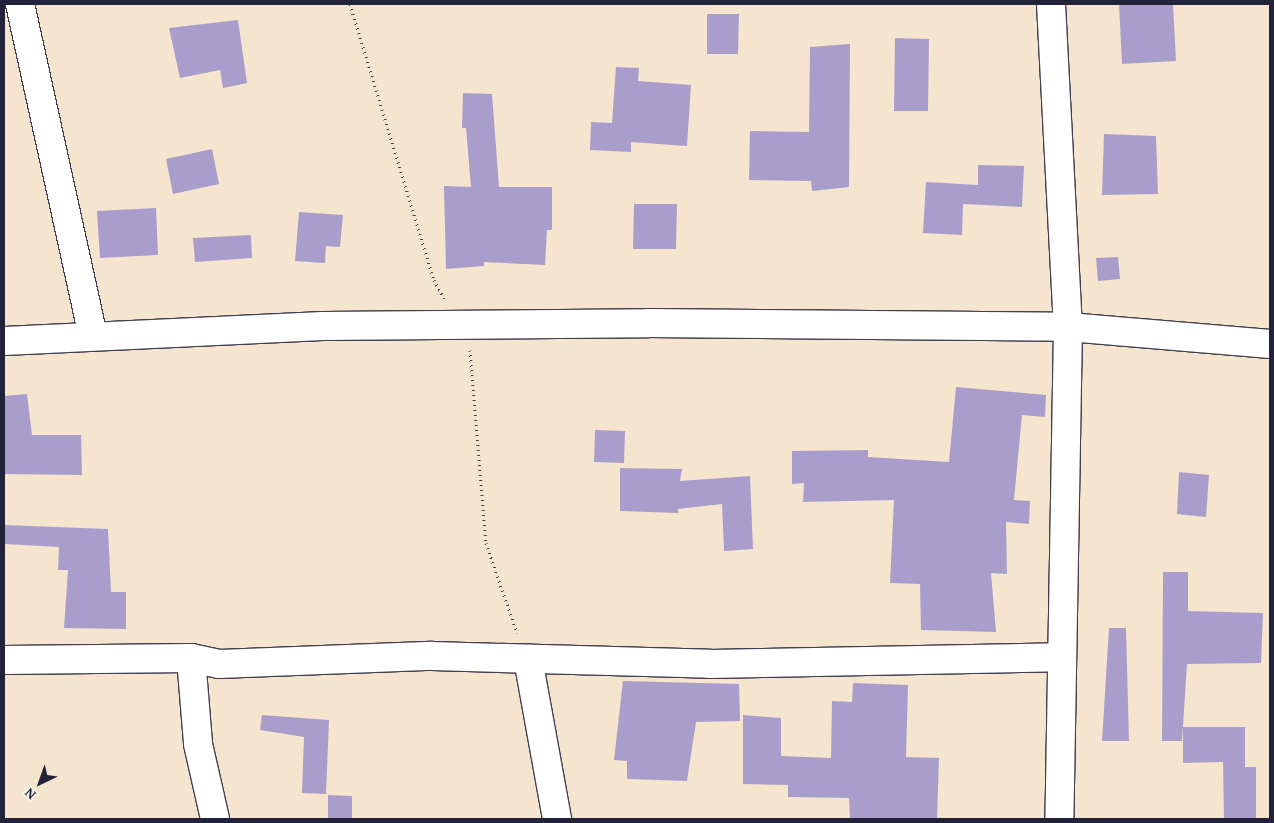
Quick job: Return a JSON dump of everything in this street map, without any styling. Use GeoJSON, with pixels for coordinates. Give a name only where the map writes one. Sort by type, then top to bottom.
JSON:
{"type":"FeatureCollection","features":[{"type":"Feature","properties":{"kind":"street"},"geometry":{"type":"LineString","coordinates":[[20,4],[93,335]]}},
{"type":"Feature","properties":{"kind":"street"},"geometry":{"type":"LineString","coordinates":[[1051,4],[1068,327],[1059,657],[1059,819]]}},
{"type":"Feature","properties":{"kind":"street"},"geometry":{"type":"LineString","coordinates":[[4,341],[93,335],[323,326],[1068,327],[1270,344]]}},
{"type":"Feature","properties":{"kind":"street"},"geometry":{"type":"LineString","coordinates":[[4,660],[191,658],[219,664],[341,657],[528,659],[710,664],[1059,657]]}},
{"type":"Feature","properties":{"kind":"street"},"geometry":{"type":"LineString","coordinates":[[191,658],[198,744],[215,819]]}},
{"type":"Feature","properties":{"kind":"street"},"geometry":{"type":"LineString","coordinates":[[528,659],[557,819]]}},
{"type":"Feature","properties":{"kind":"path"},"geometry":{"type":"LineString","coordinates":[[350,4],[434,280],[462,327],[473,357],[486,543],[528,659]]}},
{"type":"Feature","properties":{"kind":"building"},"geometry":{"type":"Polygon","coordinates":[[[1119,4],[1173,4],[1176,61],[1122,64],[1119,4]]]}},
{"type":"Feature","properties":{"kind":"building"},"geometry":{"type":"Polygon","coordinates":[[[707,14],[739,14],[738,54],[707,54],[707,14]]]}},
{"type":"Feature","properties":{"kind":"building"},"geometry":{"type":"Polygon","coordinates":[[[238,20],[247,83],[223,88],[220,70],[180,78],[169,28],[238,20]]]}},
{"type":"Feature","properties":{"kind":"building"},"geometry":{"type":"Polygon","coordinates":[[[895,38],[929,39],[928,111],[894,111],[895,38]]]}},
{"type":"Feature","properties":{"kind":"building"},"geometry":{"type":"Polygon","coordinates":[[[850,44],[849,187],[812,191],[811,181],[749,180],[750,131],[809,132],[810,47],[850,44]]]}},
{"type":"Feature","properties":{"kind":"building"},"geometry":{"type":"Polygon","coordinates":[[[616,67],[639,68],[638,81],[691,85],[687,146],[631,142],[631,152],[590,150],[591,122],[612,123],[616,67]]]}},
{"type":"Feature","properties":{"kind":"building"},"geometry":{"type":"Polygon","coordinates":[[[463,93],[492,94],[499,187],[552,187],[552,230],[547,230],[545,265],[484,262],[484,266],[446,269],[444,186],[471,187],[466,128],[462,128],[463,93]]]}},
{"type":"Feature","properties":{"kind":"building"},"geometry":{"type":"Polygon","coordinates":[[[1104,134],[1156,136],[1158,194],[1102,195],[1104,134]]]}},
{"type":"Feature","properties":{"kind":"building"},"geometry":{"type":"Polygon","coordinates":[[[212,149],[219,184],[173,194],[166,159],[212,149]]]}},
{"type":"Feature","properties":{"kind":"building"},"geometry":{"type":"Polygon","coordinates":[[[978,165],[1024,166],[1022,207],[963,204],[962,235],[923,233],[926,182],[978,185],[978,165]]]}},
{"type":"Feature","properties":{"kind":"building"},"geometry":{"type":"Polygon","coordinates":[[[634,204],[677,204],[676,249],[633,249],[634,204]]]}},
{"type":"Feature","properties":{"kind":"building"},"geometry":{"type":"Polygon","coordinates":[[[156,208],[158,255],[100,258],[97,211],[156,208]]]}},
{"type":"Feature","properties":{"kind":"building"},"geometry":{"type":"Polygon","coordinates":[[[299,212],[343,215],[340,247],[326,246],[325,263],[295,261],[299,212]]]}},
{"type":"Feature","properties":{"kind":"building"},"geometry":{"type":"Polygon","coordinates":[[[251,235],[252,258],[195,262],[193,238],[251,235]]]}},
{"type":"Feature","properties":{"kind":"building"},"geometry":{"type":"Polygon","coordinates":[[[1118,257],[1120,279],[1098,281],[1096,258],[1118,257]]]}},
{"type":"Feature","properties":{"kind":"building"},"geometry":{"type":"Polygon","coordinates":[[[956,387],[1046,395],[1045,417],[1022,415],[1014,500],[1030,501],[1029,524],[1006,522],[1007,574],[991,573],[996,632],[921,630],[920,584],[890,583],[894,500],[803,502],[804,483],[792,484],[792,451],[868,450],[868,457],[949,462],[956,387]]]}},
{"type":"Feature","properties":{"kind":"building"},"geometry":{"type":"Polygon","coordinates":[[[27,394],[32,435],[81,435],[82,475],[4,474],[4,396],[27,394]]]}},
{"type":"Feature","properties":{"kind":"building"},"geometry":{"type":"Polygon","coordinates":[[[595,430],[625,431],[624,463],[594,462],[595,430]]]}},
{"type":"Feature","properties":{"kind":"building"},"geometry":{"type":"Polygon","coordinates":[[[620,468],[682,469],[680,481],[750,476],[753,549],[724,551],[722,504],[678,509],[678,513],[620,511],[620,468]]]}},
{"type":"Feature","properties":{"kind":"building"},"geometry":{"type":"Polygon","coordinates":[[[1179,472],[1209,475],[1206,517],[1177,514],[1179,472]]]}},
{"type":"Feature","properties":{"kind":"building"},"geometry":{"type":"Polygon","coordinates":[[[4,525],[108,529],[111,592],[126,592],[126,629],[64,628],[68,570],[58,570],[59,547],[4,544],[4,525]]]}},
{"type":"Feature","properties":{"kind":"building"},"geometry":{"type":"Polygon","coordinates":[[[1163,572],[1188,572],[1188,611],[1263,613],[1261,663],[1187,664],[1182,741],[1162,741],[1163,572]]]}},
{"type":"Feature","properties":{"kind":"building"},"geometry":{"type":"Polygon","coordinates":[[[1109,628],[1126,628],[1129,741],[1102,741],[1109,628]]]}},
{"type":"Feature","properties":{"kind":"building"},"geometry":{"type":"Polygon","coordinates":[[[623,681],[739,684],[740,721],[696,722],[687,781],[627,779],[627,761],[614,760],[623,681]]]}},
{"type":"Feature","properties":{"kind":"building"},"geometry":{"type":"Polygon","coordinates":[[[853,683],[908,685],[906,757],[939,758],[937,819],[850,819],[849,798],[788,797],[788,785],[743,784],[743,715],[781,718],[781,756],[831,758],[832,701],[852,702],[853,683]]]}},
{"type":"Feature","properties":{"kind":"building"},"geometry":{"type":"Polygon","coordinates":[[[262,715],[329,720],[326,794],[302,793],[304,737],[260,730],[262,715]]]}},
{"type":"Feature","properties":{"kind":"building"},"geometry":{"type":"Polygon","coordinates":[[[1183,727],[1245,727],[1245,767],[1256,767],[1256,819],[1224,819],[1223,762],[1183,763],[1183,727]]]}},
{"type":"Feature","properties":{"kind":"building"},"geometry":{"type":"Polygon","coordinates":[[[328,795],[352,796],[352,819],[328,819],[328,795]]]}}]}
